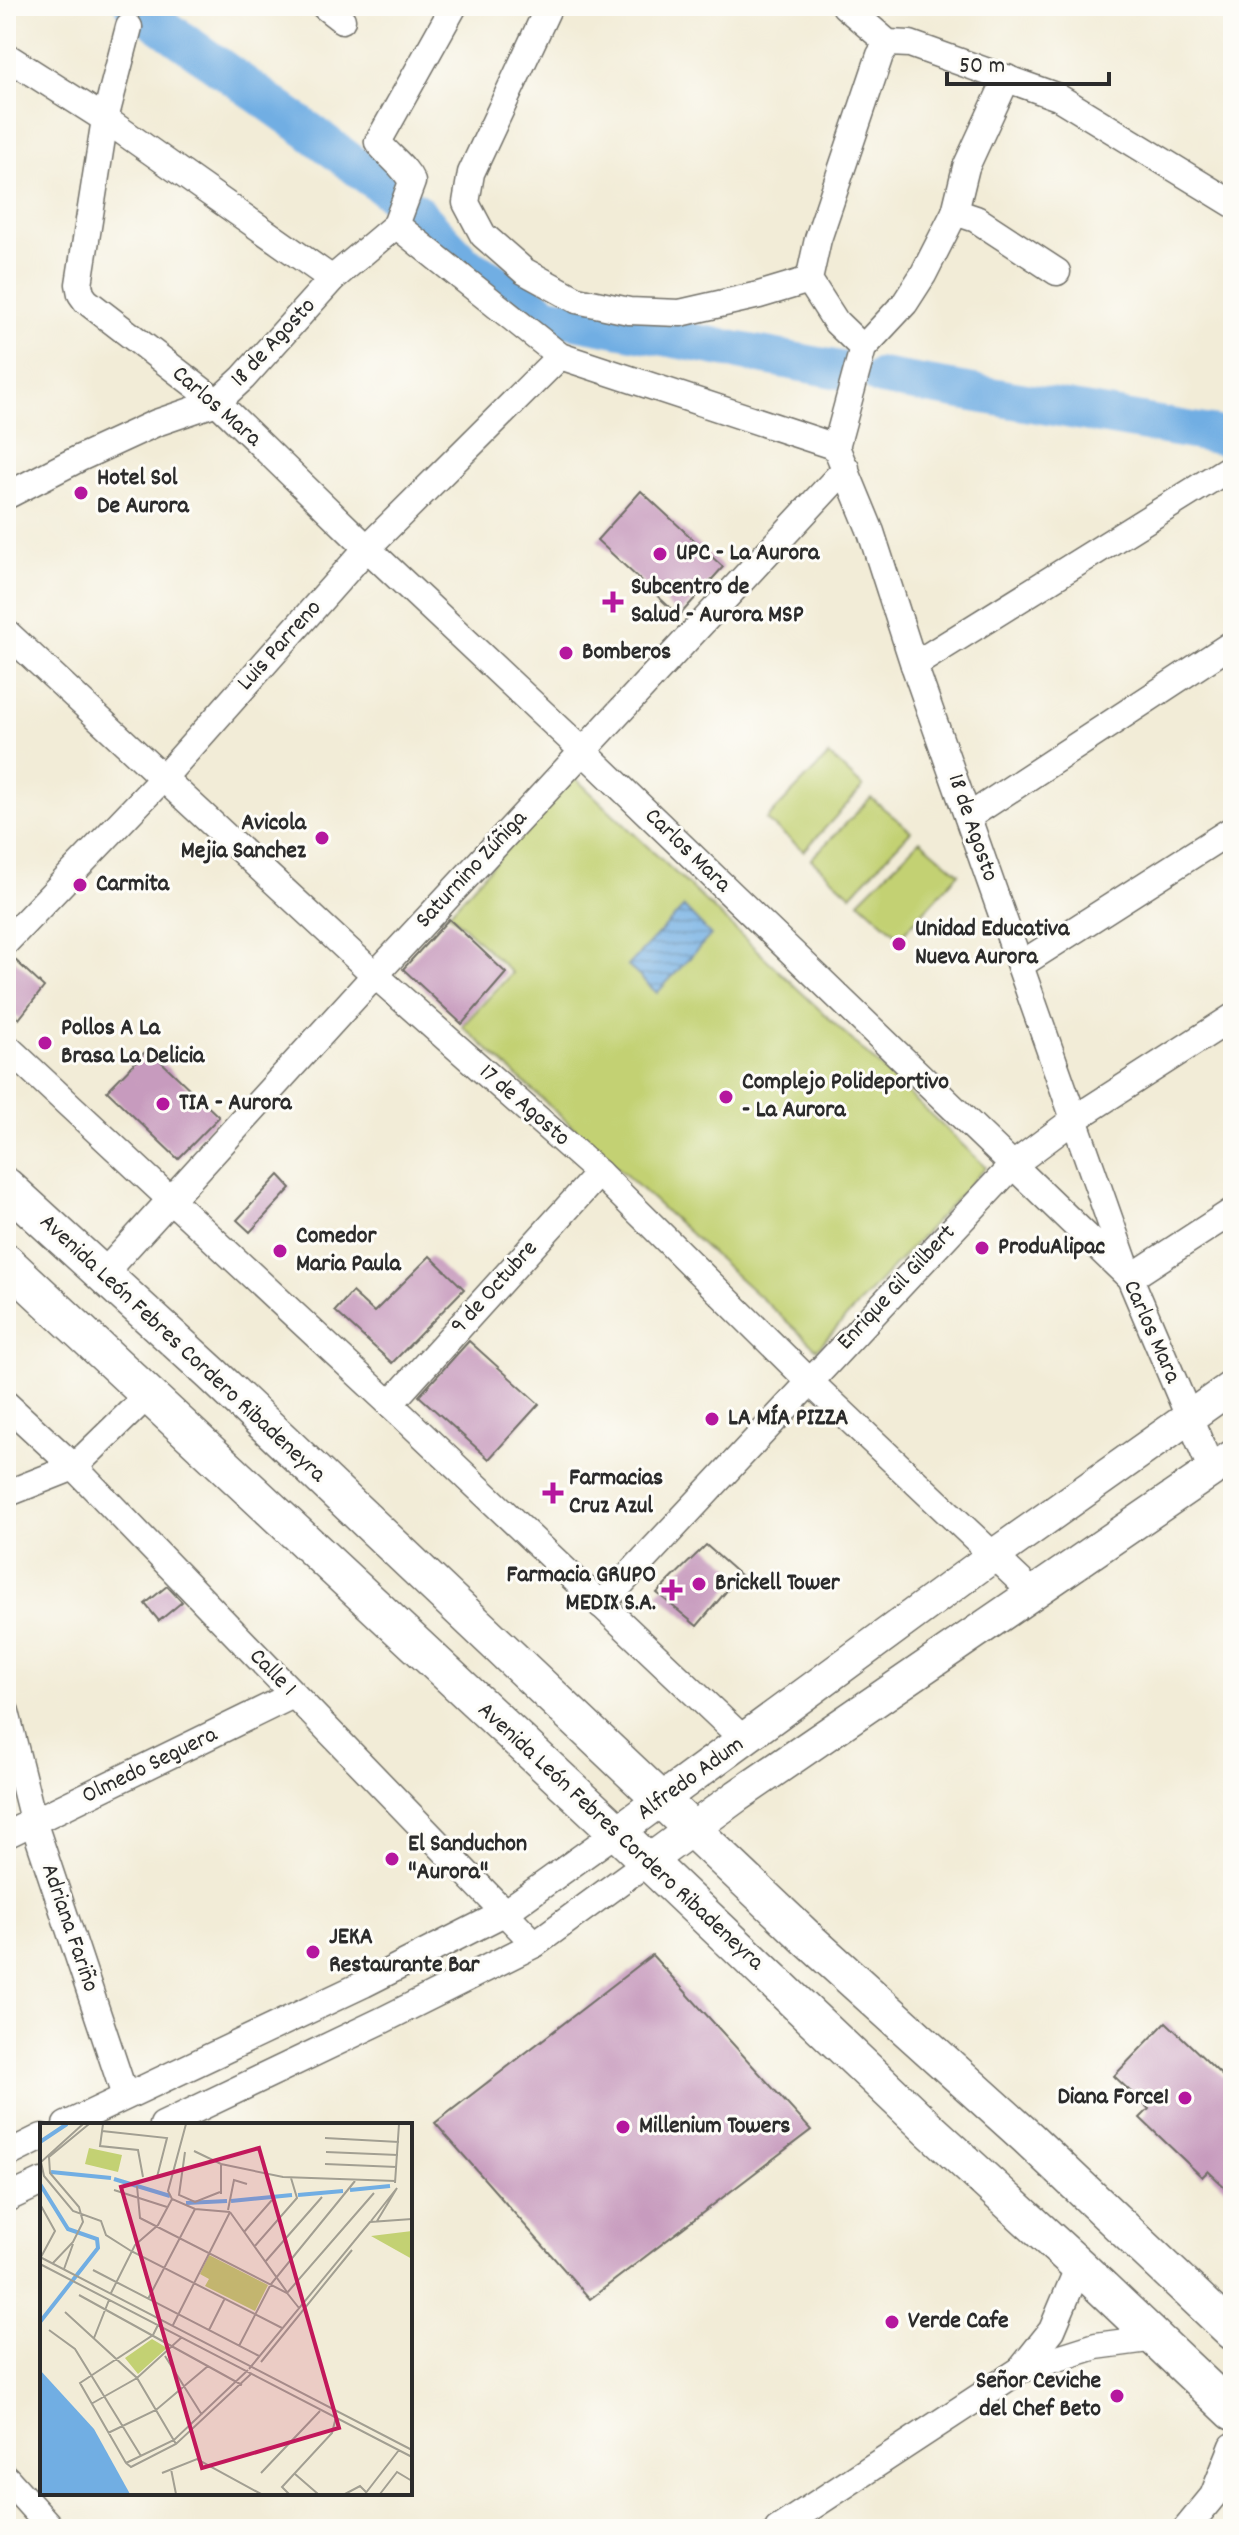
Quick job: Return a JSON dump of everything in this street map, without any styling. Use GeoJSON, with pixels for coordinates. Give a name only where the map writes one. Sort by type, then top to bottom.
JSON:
{"type":"FeatureCollection","features":[{"type":"Feature","properties":{"kind":"highway","name":"Avenida León Febres Cordero Ribadeneyra"},"geometry":{"type":"LineString","coordinates":[[6,1186],[212,1374],[811,1942],[1028,2138],[1233,2332]]}},
{"type":"Feature","properties":{"kind":"highway","name":"Avenida León Febres Cordero Ribadeneyra"},"geometry":{"type":"LineString","coordinates":[[6,1262],[1233,2412]]}},
{"type":"Feature","properties":{"kind":"highway"},"geometry":{"type":"LineString","coordinates":[[94,1344],[118,1338],[135,1320],[138,1307]]}},
{"type":"Feature","properties":{"kind":"highway"},"geometry":{"type":"LineString","coordinates":[[160,1406],[172,1402],[187,1381],[199,1375],[212,1374]]}},
{"type":"Feature","properties":{"kind":"main road","name":"Alfredo Adum"},"geometry":{"type":"LineString","coordinates":[[617,1832],[993,1556],[1233,1386]]}},
{"type":"Feature","properties":{"kind":"main road","name":"Alfredo Adum"},"geometry":{"type":"LineString","coordinates":[[647,1862],[1032,1592],[1223,1464]]}},
{"type":"Feature","properties":{"kind":"street"},"geometry":{"type":"LineString","coordinates":[[454,6],[378,142],[406,170],[412,182],[396,225],[560,356],[841,458],[863,348],[923,275],[955,212],[966,167],[1007,78]]}},
{"type":"Feature","properties":{"kind":"street"},"geometry":{"type":"LineString","coordinates":[[549,6],[471,173],[466,203],[483,235],[524,271],[577,300],[629,311],[680,313],[809,280]]}},
{"type":"Feature","properties":{"kind":"street"},"geometry":{"type":"LineString","coordinates":[[845,6],[888,43],[910,44],[1058,97],[1233,204]]}},
{"type":"Feature","properties":{"kind":"street"},"geometry":{"type":"LineString","coordinates":[[105,119],[129,27]]}},
{"type":"Feature","properties":{"kind":"street"},"geometry":{"type":"LineString","coordinates":[[863,348],[836,322],[809,280],[826,213],[880,55],[888,43]]}},
{"type":"Feature","properties":{"kind":"street"},"geometry":{"type":"LineString","coordinates":[[6,56],[105,119],[332,279]]}},
{"type":"Feature","properties":{"kind":"street","name":"Carlos Mara"},"geometry":{"type":"LineString","coordinates":[[105,119],[79,284],[86,301],[217,402],[1130,1278],[1188,1416],[1223,1464]]}},
{"type":"Feature","properties":{"kind":"street"},"geometry":{"type":"LineString","coordinates":[[955,212],[976,219],[1057,272]]}},
{"type":"Feature","properties":{"kind":"street","name":"18 de Agosto"},"geometry":{"type":"LineString","coordinates":[[6,496],[156,423],[217,402],[243,378],[332,279],[396,225]]}},
{"type":"Feature","properties":{"kind":"street","name":"Luis Parreno"},"geometry":{"type":"LineString","coordinates":[[6,942],[164,777],[367,548],[560,356]]}},
{"type":"Feature","properties":{"kind":"street","name":"18 de Agosto"},"geometry":{"type":"LineString","coordinates":[[841,458],[871,532],[914,665],[1130,1278]]}},
{"type":"Feature","properties":{"kind":"street","name":"Saturnino Zúñiga"},"geometry":{"type":"LineString","coordinates":[[102,1275],[583,751],[841,458]]}},
{"type":"Feature","properties":{"kind":"street"},"geometry":{"type":"LineString","coordinates":[[914,665],[1228,469]]}},
{"type":"Feature","properties":{"kind":"street","name":"17 de Agosto"},"geometry":{"type":"LineString","coordinates":[[6,632],[375,975],[599,1173],[809,1381],[1032,1592]]}},
{"type":"Feature","properties":{"kind":"street"},"geometry":{"type":"LineString","coordinates":[[968,817],[1233,643]]}},
{"type":"Feature","properties":{"kind":"street"},"geometry":{"type":"LineString","coordinates":[[1020,965],[1233,829]]}},
{"type":"Feature","properties":{"kind":"street","name":"Enrique Gil Gilbert"},"geometry":{"type":"LineString","coordinates":[[601,1605],[1013,1165],[1076,1118],[1233,1017]]}},
{"type":"Feature","properties":{"kind":"street"},"geometry":{"type":"LineString","coordinates":[[6,1046],[744,1740]]}},
{"type":"Feature","properties":{"kind":"street","name":"9 de Octubre"},"geometry":{"type":"LineString","coordinates":[[390,1404],[599,1173]]}},
{"type":"Feature","properties":{"kind":"street"},"geometry":{"type":"LineString","coordinates":[[1130,1278],[1233,1211]]}},
{"type":"Feature","properties":{"kind":"street","name":"Calle 1"},"geometry":{"type":"LineString","coordinates":[[6,1404],[74,1467],[535,1944]]}},
{"type":"Feature","properties":{"kind":"street"},"geometry":{"type":"LineString","coordinates":[[6,1494],[74,1467],[160,1406]]}},
{"type":"Feature","properties":{"kind":"street","name":"Olmedo Seguera"},"geometry":{"type":"LineString","coordinates":[[6,1835],[293,1695]]}},
{"type":"Feature","properties":{"kind":"street","name":"Adriana Fariño"},"geometry":{"type":"LineString","coordinates":[[6,1712],[34,1824],[125,2096]]}},
{"type":"Feature","properties":{"kind":"street","name":"Alfredo Adum"},"geometry":{"type":"LineString","coordinates":[[70,2123],[364,1984],[504,1913],[617,1832]]}},
{"type":"Feature","properties":{"kind":"street","name":"Alfredo Adum"},"geometry":{"type":"LineString","coordinates":[[167,2123],[535,1944],[647,1862]]}},
{"type":"Feature","properties":{"kind":"street"},"geometry":{"type":"LineString","coordinates":[[364,1984],[383,2020]]}},
{"type":"Feature","properties":{"kind":"street"},"geometry":{"type":"LineString","coordinates":[[6,2155],[40,2138]]}},
{"type":"Feature","properties":{"kind":"street"},"geometry":{"type":"LineString","coordinates":[[6,2199],[40,2183]]}},
{"type":"Feature","properties":{"kind":"street"},"geometry":{"type":"LineString","coordinates":[[1020,2370],[1052,2330],[1079,2266]]}},
{"type":"Feature","properties":{"kind":"street"},"geometry":{"type":"LineString","coordinates":[[778,2529],[1020,2370],[1096,2346],[1156,2338]]}},
{"type":"Feature","properties":{"kind":"street"},"geometry":{"type":"LineString","coordinates":[[1186,2529],[1213,2496],[1233,2446]]}},
{"type":"Feature","properties":{"kind":"street"},"geometry":{"type":"LineString","coordinates":[[6,2478],[52,2529]]}},
{"type":"Feature","properties":{"kind":"green space"},"geometry":{"type":"Polygon","coordinates":[[[829,755],[863,787],[804,851],[766,820],[829,755]]]}},
{"type":"Feature","properties":{"kind":"green space","name":"Complejo Polideportivo - La Aurora"},"geometry":{"type":"Polygon","coordinates":[[[573,776],[986,1167],[817,1349],[462,1026],[512,973],[449,913],[573,776]]]}},
{"type":"Feature","properties":{"kind":"green space"},"geometry":{"type":"Polygon","coordinates":[[[871,798],[911,831],[851,895],[811,859],[871,798]]]}},
{"type":"Feature","properties":{"kind":"green space"},"geometry":{"type":"Polygon","coordinates":[[[920,840],[959,873],[900,937],[859,901],[920,840]]]}},
{"type":"Feature","properties":{"kind":"water"},"geometry":{"type":"Polygon","coordinates":[[[684,907],[711,935],[657,993],[628,966],[684,907]]]}},
{"type":"Feature","properties":{"kind":"building","name":"UPC - La Aurora"},"geometry":{"type":"Polygon","coordinates":[[[641,491],[723,567],[679,616],[597,540],[641,491]]]}},
{"type":"Feature","properties":{"kind":"building"},"geometry":{"type":"Polygon","coordinates":[[[449,919],[506,973],[462,1024],[403,969],[449,919]]]}},
{"type":"Feature","properties":{"kind":"building"},"geometry":{"type":"Polygon","coordinates":[[[12,957],[44,987],[19,1019],[6,1006],[6,958],[12,957]]]}},
{"type":"Feature","properties":{"kind":"building","name":"TIA - Aurora"},"geometry":{"type":"Polygon","coordinates":[[[148,1049],[219,1117],[178,1159],[107,1091],[148,1049]]]}},
{"type":"Feature","properties":{"kind":"building"},"geometry":{"type":"Polygon","coordinates":[[[279,1175],[291,1188],[250,1232],[237,1220],[279,1175]]]}},
{"type":"Feature","properties":{"kind":"building"},"geometry":{"type":"Polygon","coordinates":[[[430,1256],[464,1289],[392,1363],[335,1311],[352,1292],[374,1312],[430,1256]]]}},
{"type":"Feature","properties":{"kind":"building"},"geometry":{"type":"Polygon","coordinates":[[[469,1341],[539,1404],[489,1459],[419,1396],[469,1341]]]}},
{"type":"Feature","properties":{"kind":"building","name":"Brickell Tower"},"geometry":{"type":"Polygon","coordinates":[[[706,1545],[740,1575],[697,1626],[657,1593],[706,1545]]]}},
{"type":"Feature","properties":{"kind":"building"},"geometry":{"type":"Polygon","coordinates":[[[167,1586],[182,1602],[159,1621],[145,1604],[167,1586]]]}},
{"type":"Feature","properties":{"kind":"building","name":"Millenium Towers"},"geometry":{"type":"Polygon","coordinates":[[[652,1955],[811,2130],[590,2299],[435,2123],[652,1955]]]}},
{"type":"Feature","properties":{"kind":"building","name":"Diana Force1"},"geometry":{"type":"Polygon","coordinates":[[[1166,2022],[1233,2086],[1233,2195],[1208,2171],[1202,2177],[1140,2118],[1149,2109],[1114,2076],[1166,2022]]]}},
{"type":"Feature","properties":{"kind":"waterway"},"geometry":{"type":"LineString","coordinates":[[134,6],[399,199]]}},
{"type":"Feature","properties":{"kind":"waterway"},"geometry":{"type":"LineString","coordinates":[[414,210],[463,262],[548,315],[845,371]]}},
{"type":"Feature","properties":{"kind":"waterway"},"geometry":{"type":"LineString","coordinates":[[881,377],[1233,438]]}},
{"type":"Feature","properties":{"kind":"place","name":"Hotel Sol De Aurora"},"geometry":{"type":"Point","coordinates":[81,493]}},
{"type":"Feature","properties":{"kind":"place","name":"UPC - La Aurora"},"geometry":{"type":"Point","coordinates":[660,554]}},
{"type":"Feature","properties":{"kind":"place","name":"Subcentro de Salud - Aurora MSP"},"geometry":{"type":"Point","coordinates":[613,602]}},
{"type":"Feature","properties":{"kind":"place","name":"Bomberos"},"geometry":{"type":"Point","coordinates":[566,653]}},
{"type":"Feature","properties":{"kind":"place","name":"Avicola Mejia Sanchez"},"geometry":{"type":"Point","coordinates":[322,838]}},
{"type":"Feature","properties":{"kind":"place","name":"Carmita"},"geometry":{"type":"Point","coordinates":[80,885]}},
{"type":"Feature","properties":{"kind":"place","name":"Unidad Educativa Nueva Aurora"},"geometry":{"type":"Point","coordinates":[899,944]}},
{"type":"Feature","properties":{"kind":"place","name":"Pollos A La Brasa La Delicia"},"geometry":{"type":"Point","coordinates":[45,1043]}},
{"type":"Feature","properties":{"kind":"place","name":"Complejo Polideportivo - La Aurora"},"geometry":{"type":"Point","coordinates":[726,1097]}},
{"type":"Feature","properties":{"kind":"place","name":"TIA - Aurora"},"geometry":{"type":"Point","coordinates":[163,1104]}},
{"type":"Feature","properties":{"kind":"place","name":"ProduAlipac"},"geometry":{"type":"Point","coordinates":[982,1248]}},
{"type":"Feature","properties":{"kind":"place","name":"Comedor Maria Paula"},"geometry":{"type":"Point","coordinates":[280,1251]}},
{"type":"Feature","properties":{"kind":"place","name":"LA MÍA PIZZA"},"geometry":{"type":"Point","coordinates":[712,1419]}},
{"type":"Feature","properties":{"kind":"place","name":"Farmacias Cruz Azul"},"geometry":{"type":"Point","coordinates":[553,1493]}},
{"type":"Feature","properties":{"kind":"place","name":"Brickell Tower"},"geometry":{"type":"Point","coordinates":[699,1584]}},
{"type":"Feature","properties":{"kind":"place","name":"Farmacia GRUPO MEDIX S.A."},"geometry":{"type":"Point","coordinates":[672,1590]}},
{"type":"Feature","properties":{"kind":"place","name":"El Sanduchon \"Aurora\""},"geometry":{"type":"Point","coordinates":[392,1859]}},
{"type":"Feature","properties":{"kind":"place","name":"JEKA Restaurante Bar"},"geometry":{"type":"Point","coordinates":[313,1952]}},
{"type":"Feature","properties":{"kind":"place","name":"Diana Force1"},"geometry":{"type":"Point","coordinates":[1185,2098]}},
{"type":"Feature","properties":{"kind":"place","name":"Millenium Towers"},"geometry":{"type":"Point","coordinates":[623,2127]}},
{"type":"Feature","properties":{"kind":"place","name":"Verde Cafe"},"geometry":{"type":"Point","coordinates":[892,2322]}},
{"type":"Feature","properties":{"kind":"place","name":"Señor Ceviche del Chef Beto"},"geometry":{"type":"Point","coordinates":[1117,2396]}}]}
